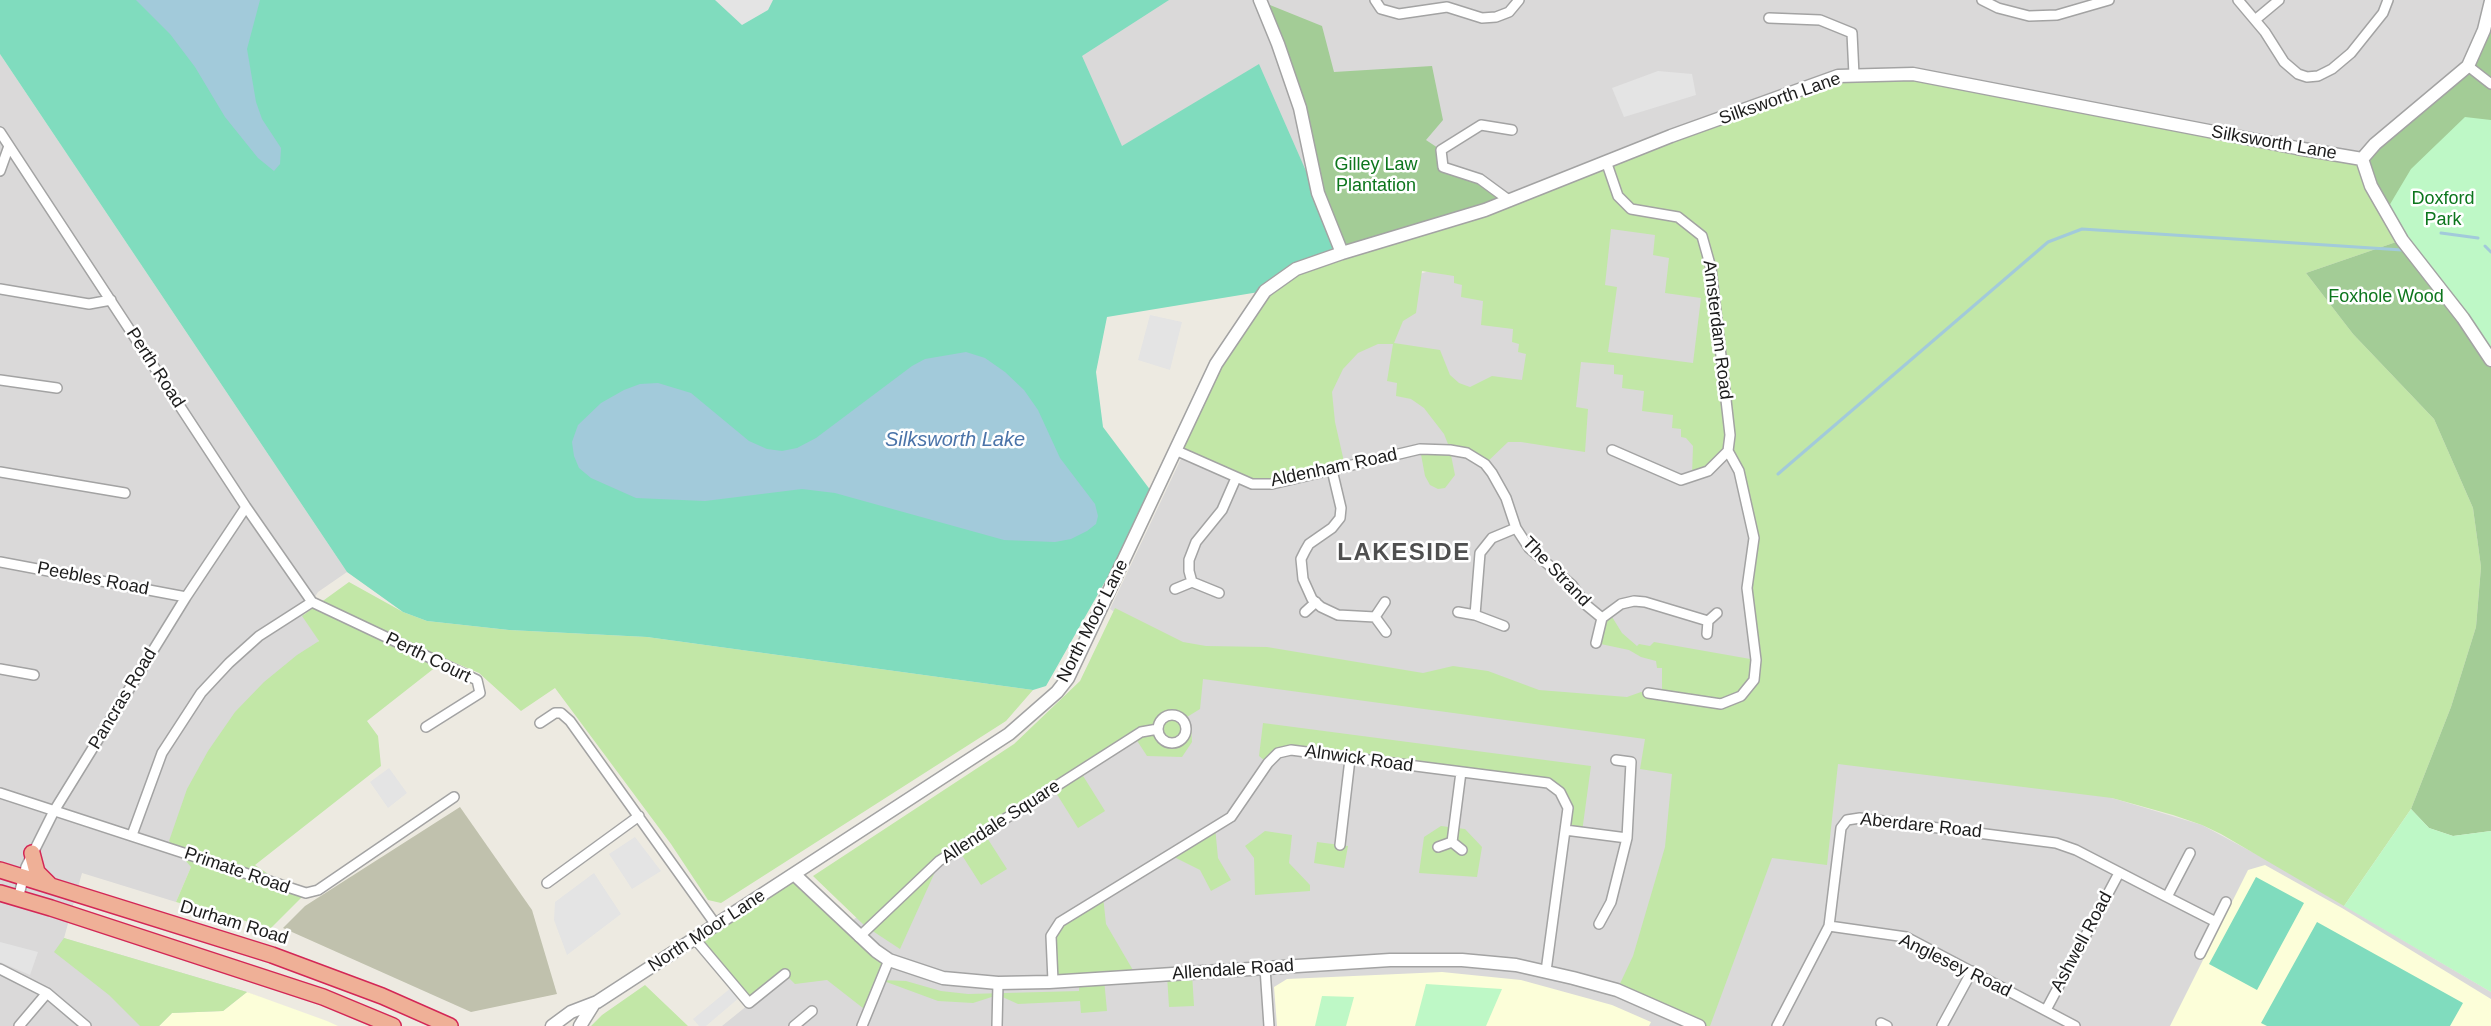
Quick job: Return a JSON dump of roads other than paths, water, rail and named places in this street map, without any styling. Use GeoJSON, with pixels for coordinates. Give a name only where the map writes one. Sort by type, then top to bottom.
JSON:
{"type":"FeatureCollection","features":[{"type":"Feature","properties":{"kind":"highway"},"geometry":{"type":"LineString","coordinates":[[32,853],[37,872],[52,886]]}},
{"type":"Feature","properties":{"kind":"highway","name":"Durham Road"},"geometry":{"type":"LineString","coordinates":[[0,870],[272,955],[382,996],[450,1026]]}},
{"type":"Feature","properties":{"kind":"highway"},"geometry":{"type":"LineString","coordinates":[[8,897],[323,997],[393,1026]]}},
{"type":"Feature","properties":{"kind":"street"},"geometry":{"type":"LineString","coordinates":[[1260,0],[1300,108],[1318,193],[1342,253]]}},
{"type":"Feature","properties":{"kind":"street"},"geometry":{"type":"LineString","coordinates":[[1375,0],[1381,9],[1399,14],[1447,7],[1482,18],[1496,17],[1509,12],[1519,0]]}},
{"type":"Feature","properties":{"kind":"street"},"geometry":{"type":"LineString","coordinates":[[1982,0],[1998,8],[2029,16],[2057,15],[2109,0]]}},
{"type":"Feature","properties":{"kind":"street"},"geometry":{"type":"LineString","coordinates":[[2238,0],[2284,62],[2298,74],[2307,77],[2318,76],[2332,69],[2351,53],[2383,13],[2388,0]]}},
{"type":"Feature","properties":{"kind":"street"},"geometry":{"type":"LineString","coordinates":[[2255,20],[2279,0]]}},
{"type":"Feature","properties":{"kind":"street","name":"Silksworth Lane"},"geometry":{"type":"LineString","coordinates":[[1342,253],[1485,210],[1606,161],[1838,76],[1913,74],[2362,159],[2375,144],[2468,66],[2484,30],[2491,0]]}},
{"type":"Feature","properties":{"kind":"street"},"geometry":{"type":"LineString","coordinates":[[1770,18],[1820,20],[1851,33],[1854,75]]}},
{"type":"Feature","properties":{"kind":"street"},"geometry":{"type":"LineString","coordinates":[[2468,66],[2491,84]]}},
{"type":"Feature","properties":{"kind":"street"},"geometry":{"type":"LineString","coordinates":[[1510,201],[1480,179],[1443,167],[1441,150],[1481,125],[1512,130]]}},
{"type":"Feature","properties":{"kind":"street","name":"Perth Road"},"geometry":{"type":"LineString","coordinates":[[0,132],[246,507],[312,602]]}},
{"type":"Feature","properties":{"kind":"street"},"geometry":{"type":"LineString","coordinates":[[0,171],[9,146]]}},
{"type":"Feature","properties":{"kind":"street"},"geometry":{"type":"LineString","coordinates":[[2362,159],[2371,186],[2402,240],[2463,318],[2491,360]]}},
{"type":"Feature","properties":{"kind":"street","name":"Amsterdam Road"},"geometry":{"type":"LineString","coordinates":[[1606,161],[1618,196],[1631,209],[1678,217],[1702,236],[1711,268],[1730,435],[1728,451],[1739,471],[1754,538],[1747,588],[1756,660],[1754,680],[1742,696],[1721,704],[1648,693]]}},
{"type":"Feature","properties":{"kind":"street","name":"North Moor Lane"},"geometry":{"type":"LineString","coordinates":[[552,1026],[571,1012],[593,1005],[1009,734],[1057,692],[1073,668],[1216,364],[1265,291],[1296,269],[1342,253]]}},
{"type":"Feature","properties":{"kind":"street"},"geometry":{"type":"LineString","coordinates":[[0,289],[89,304],[111,300]]}},
{"type":"Feature","properties":{"kind":"street"},"geometry":{"type":"LineString","coordinates":[[0,380],[57,388]]}},
{"type":"Feature","properties":{"kind":"street","name":"Aldenham Road"},"geometry":{"type":"LineString","coordinates":[[1175,450],[1252,484],[1272,484],[1420,449],[1467,453],[1485,464],[1492,473]]}},
{"type":"Feature","properties":{"kind":"street"},"geometry":{"type":"LineString","coordinates":[[1611,450],[1681,480],[1708,471],[1728,451]]}},
{"type":"Feature","properties":{"kind":"street"},"geometry":{"type":"LineString","coordinates":[[1332,470],[1341,508],[1340,518],[1332,528],[1309,544],[1301,559],[1303,579],[1321,607],[1338,615],[1375,617]]}},
{"type":"Feature","properties":{"kind":"street"},"geometry":{"type":"LineString","coordinates":[[0,472],[125,493]]}},
{"type":"Feature","properties":{"kind":"street","name":"The Strand"},"geometry":{"type":"LineString","coordinates":[[1492,473],[1506,498],[1516,528],[1528,548],[1572,585],[1585,604],[1602,618],[1621,604],[1634,601],[1645,602],[1708,621]]}},
{"type":"Feature","properties":{"kind":"street"},"geometry":{"type":"LineString","coordinates":[[1192,582],[1189,571],[1192,550],[1222,510],[1236,478]]}},
{"type":"Feature","properties":{"kind":"street","name":"Pancras Road"},"geometry":{"type":"LineString","coordinates":[[8,897],[23,878],[32,853],[54,811],[186,597],[246,507]]}},
{"type":"Feature","properties":{"kind":"street"},"geometry":{"type":"LineString","coordinates":[[1475,615],[1480,554],[1492,538],[1516,528]]}},
{"type":"Feature","properties":{"kind":"street","name":"Peebles Road"},"geometry":{"type":"LineString","coordinates":[[0,562],[186,597]]}},
{"type":"Feature","properties":{"kind":"street"},"geometry":{"type":"LineString","coordinates":[[1175,589],[1192,582],[1219,593]]}},
{"type":"Feature","properties":{"kind":"street"},"geometry":{"type":"LineString","coordinates":[[132,835],[162,753],[201,693],[259,636],[312,602]]}},
{"type":"Feature","properties":{"kind":"street","name":"Perth Court"},"geometry":{"type":"LineString","coordinates":[[312,602],[477,680],[480,693],[426,727]]}},
{"type":"Feature","properties":{"kind":"street"},"geometry":{"type":"LineString","coordinates":[[1305,612],[1316,602]]}},
{"type":"Feature","properties":{"kind":"street"},"geometry":{"type":"LineString","coordinates":[[1375,617],[1385,602]]}},
{"type":"Feature","properties":{"kind":"street"},"geometry":{"type":"LineString","coordinates":[[1458,612],[1475,615],[1504,626]]}},
{"type":"Feature","properties":{"kind":"street"},"geometry":{"type":"LineString","coordinates":[[1707,634],[1708,621],[1717,613]]}},
{"type":"Feature","properties":{"kind":"street"},"geometry":{"type":"LineString","coordinates":[[1375,617],[1386,632]]}},
{"type":"Feature","properties":{"kind":"street"},"geometry":{"type":"LineString","coordinates":[[1596,643],[1602,618]]}},
{"type":"Feature","properties":{"kind":"street"},"geometry":{"type":"LineString","coordinates":[[0,669],[34,675]]}},
{"type":"Feature","properties":{"kind":"street"},"geometry":{"type":"LineString","coordinates":[[540,723],[555,713],[561,713],[570,721],[716,925]]}},
{"type":"Feature","properties":{"kind":"street","name":"Allendale Square"},"geometry":{"type":"LineString","coordinates":[[859,937],[939,861],[1141,732],[1158,729]]}},
{"type":"Feature","properties":{"kind":"street","name":"Alnwick Road"},"geometry":{"type":"LineString","coordinates":[[1053,981],[1051,936],[1060,922],[1231,818],[1268,763],[1278,753],[1291,750],[1548,783],[1560,792],[1568,808],[1546,971]]}},
{"type":"Feature","properties":{"kind":"street"},"geometry":{"type":"LineString","coordinates":[[1340,845],[1350,759]]}},
{"type":"Feature","properties":{"kind":"street"},"geometry":{"type":"LineString","coordinates":[[1599,924],[1611,902],[1627,838],[1631,762],[1616,760]]}},
{"type":"Feature","properties":{"kind":"street"},"geometry":{"type":"LineString","coordinates":[[1452,842],[1461,772]]}},
{"type":"Feature","properties":{"kind":"street","name":"Primate Road"},"geometry":{"type":"LineString","coordinates":[[0,793],[306,893],[318,890],[454,797]]}},
{"type":"Feature","properties":{"kind":"street"},"geometry":{"type":"LineString","coordinates":[[547,883],[639,816]]}},
{"type":"Feature","properties":{"kind":"street","name":"Aberdare Road"},"geometry":{"type":"LineString","coordinates":[[1777,1026],[1829,926],[1841,828],[1847,820],[1860,818],[2056,843],[2076,850],[2216,922]]}},
{"type":"Feature","properties":{"kind":"street"},"geometry":{"type":"LineString","coordinates":[[1565,830],[1627,838]]}},
{"type":"Feature","properties":{"kind":"street"},"geometry":{"type":"LineString","coordinates":[[1438,847],[1452,842]]}},
{"type":"Feature","properties":{"kind":"street"},"geometry":{"type":"LineString","coordinates":[[1452,842],[1462,849]]}},
{"type":"Feature","properties":{"kind":"street"},"geometry":{"type":"LineString","coordinates":[[2167,897],[2190,853]]}},
{"type":"Feature","properties":{"kind":"street","name":"Ashwell Road"},"geometry":{"type":"LineString","coordinates":[[2046,1010],[2119,873]]}},
{"type":"Feature","properties":{"kind":"street","name":"Allendale Road"},"geometry":{"type":"LineString","coordinates":[[794,874],[859,937],[889,960],[943,978],[998,983],[1390,960],[1462,960],[1516,965],[1617,990],[1699,1026]]}},
{"type":"Feature","properties":{"kind":"street"},"geometry":{"type":"LineString","coordinates":[[2200,954],[2226,902]]}},
{"type":"Feature","properties":{"kind":"street","name":"Anglesey Road"},"geometry":{"type":"LineString","coordinates":[[1829,926],[1906,937],[2075,1026]]}},
{"type":"Feature","properties":{"kind":"street"},"geometry":{"type":"LineString","coordinates":[[695,939],[749,1003],[785,974]]}},
{"type":"Feature","properties":{"kind":"street"},"geometry":{"type":"LineString","coordinates":[[862,1026],[889,960]]}},
{"type":"Feature","properties":{"kind":"street"},"geometry":{"type":"LineString","coordinates":[[1265,968],[1269,1026]]}},
{"type":"Feature","properties":{"kind":"street"},"geometry":{"type":"LineString","coordinates":[[0,969],[47,993],[86,1026]]}},
{"type":"Feature","properties":{"kind":"street"},"geometry":{"type":"LineString","coordinates":[[1942,1026],[1972,972]]}},
{"type":"Feature","properties":{"kind":"street"},"geometry":{"type":"LineString","coordinates":[[997,1026],[998,983]]}},
{"type":"Feature","properties":{"kind":"street"},"geometry":{"type":"LineString","coordinates":[[19,1026],[47,993]]}},
{"type":"Feature","properties":{"kind":"street","name":"North Moor Lane"},"geometry":{"type":"LineString","coordinates":[[580,1026],[593,1005]]}},
{"type":"Feature","properties":{"kind":"street"},"geometry":{"type":"LineString","coordinates":[[794,1026],[812,1011]]}},
{"type":"Feature","properties":{"kind":"water"},"geometry":{"type":"Polygon","coordinates":[[[136,0],[260,0],[247,49],[256,102],[262,119],[281,148],[280,164],[274,171],[258,158],[225,117],[195,67],[170,34],[136,0]]]}},
{"type":"Feature","properties":{"kind":"water","name":"Silksworth Lake"},"geometry":{"type":"Polygon","coordinates":[[[966,352],[985,358],[1005,372],[1024,390],[1038,410],[1060,458],[1095,504],[1098,516],[1096,524],[1087,531],[1071,539],[1055,542],[1004,540],[835,493],[802,489],[705,501],[636,498],[591,478],[579,468],[574,456],[572,442],[578,425],[601,403],[640,384],[658,383],[691,393],[749,441],[767,449],[782,451],[797,448],[816,438],[912,366],[925,359],[966,352]]]}},
{"type":"Feature","properties":{"kind":"waterway"},"geometry":{"type":"LineString","coordinates":[[1778,474],[2048,242],[2082,229],[2402,250]]}},
{"type":"Feature","properties":{"kind":"waterway"},"geometry":{"type":"LineString","coordinates":[[2441,233],[2478,238]]}},
{"type":"Feature","properties":{"kind":"waterway"},"geometry":{"type":"LineString","coordinates":[[2485,246],[2491,252]]}},
{"type":"Feature","properties":{"kind":"district","name":"LAKESIDE"},"geometry":{"type":"Point","coordinates":[1404,553]}},
{"type":"Feature","properties":{"kind":"park label","name":"Gilley Law Plantation"},"geometry":{"type":"Point","coordinates":[1376,175]}},
{"type":"Feature","properties":{"kind":"park label","name":"Doxford Park"},"geometry":{"type":"Point","coordinates":[2443,209]}},
{"type":"Feature","properties":{"kind":"park label","name":"Foxhole Wood"},"geometry":{"type":"Point","coordinates":[2386,297]}}]}
